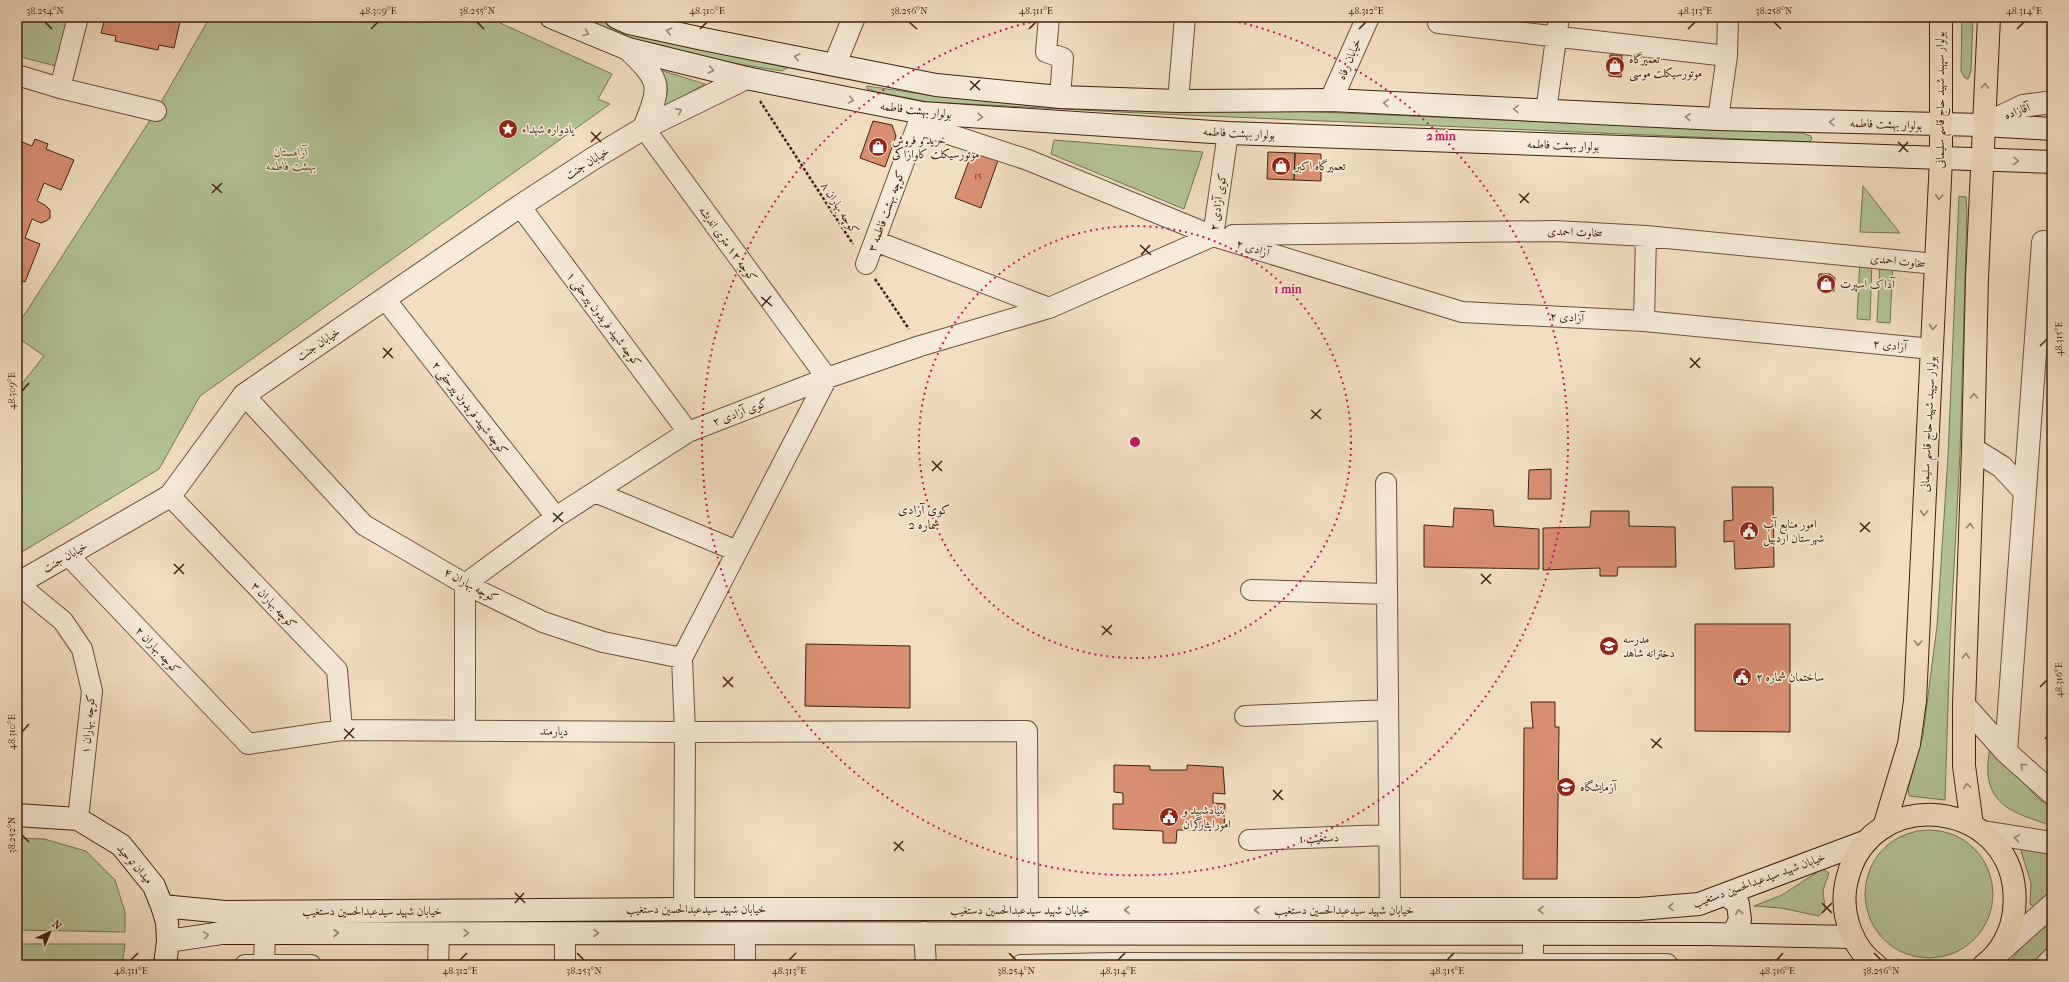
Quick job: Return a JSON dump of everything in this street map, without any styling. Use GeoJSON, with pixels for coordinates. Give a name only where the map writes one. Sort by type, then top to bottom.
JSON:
{"type":"FeatureCollection","features":[{"type":"Feature","properties":{"kind":"main road","name":"بولوار بهشت فاطمه"},"geometry":{"type":"LineString","coordinates":[[616,17],[629,22],[681,34],[936,85],[1060,97],[1178,101],[1331,100],[1718,119],[1983,125],[2052,129]]}},
{"type":"Feature","properties":{"kind":"main road"},"geometry":{"type":"LineString","coordinates":[[826,95],[835,64],[854,17]]}},
{"type":"Feature","properties":{"kind":"main road","name":"خیابان رفاه"},"geometry":{"type":"LineString","coordinates":[[1331,100],[1367,17]]}},
{"type":"Feature","properties":{"kind":"main road","name":"بولوار سپهبد شهید حاج قاسم سلیمانی"},"geometry":{"type":"LineString","coordinates":[[1884,827],[1909,744],[1916,701],[1940,158],[1941,17]]}},
{"type":"Feature","properties":{"kind":"main road"},"geometry":{"type":"LineString","coordinates":[[1986,964],[2004,943],[2013,920],[2016,896],[2011,871],[1999,850],[1978,828],[1964,766],[1964,705],[1981,159],[1989,17]]}},
{"type":"Feature","properties":{"kind":"main road","name":"بولوار بهشت فاطمه"},"geometry":{"type":"LineString","coordinates":[[555,18],[628,49],[746,78],[826,95],[920,119],[1228,133],[2052,162]]}},
{"type":"Feature","properties":{"kind":"main road"},"geometry":{"type":"LineString","coordinates":[[628,49],[647,67],[654,77],[657,88],[654,102],[644,128]]}},
{"type":"Feature","properties":{"kind":"main road","name":"خیابان جنت"},"geometry":{"type":"LineString","coordinates":[[18,584],[170,496],[244,395],[520,206],[644,128],[746,78]]}},
{"type":"Feature","properties":{"kind":"main road","name":"آقازاده"},"geometry":{"type":"LineString","coordinates":[[1983,125],[2023,106],[2052,102]]}},
{"type":"Feature","properties":{"kind":"main road"},"geometry":{"type":"LineString","coordinates":[[2006,752],[2043,242]]}},
{"type":"Feature","properties":{"kind":"main road"},"geometry":{"type":"LineString","coordinates":[[1973,449],[1989,457],[2002,467],[2025,492]]}},
{"type":"Feature","properties":{"kind":"main road"},"geometry":{"type":"LineString","coordinates":[[1964,705],[2006,752],[2052,792]]}},
{"type":"Feature","properties":{"kind":"main road"},"geometry":{"type":"LineString","coordinates":[[1874,964],[1862,951],[1853,937],[1846,918],[1844,897],[1847,877],[1855,858],[1867,841],[1884,827],[1905,817],[1928,813],[1951,816],[1978,828],[2052,843]]}},
{"type":"Feature","properties":{"kind":"main road","name":"میدان توحید"},"geometry":{"type":"LineString","coordinates":[[17,815],[78,819],[121,845],[154,886],[162,906],[167,922],[168,941],[165,965]]}},
{"type":"Feature","properties":{"kind":"main road","name":"خیابان شهید سیدعبدالحسین دستغیب"},"geometry":{"type":"LineString","coordinates":[[162,906],[225,912],[684,908],[1028,910],[1639,909],[1688,906],[1726,894],[1867,841]]}},
{"type":"Feature","properties":{"kind":"main road"},"geometry":{"type":"LineString","coordinates":[[1726,894],[1738,904],[1740,920],[1733,934]]}},
{"type":"Feature","properties":{"kind":"main road"},"geometry":{"type":"LineString","coordinates":[[1986,964],[2052,905]]}},
{"type":"Feature","properties":{"kind":"main road","name":"خیابان شهید سیدعبدالحسین دستغیب"},"geometry":{"type":"LineString","coordinates":[[168,941],[222,933],[924,932],[1733,934],[1853,937]]}},
{"type":"Feature","properties":{"kind":"street"},"geometry":{"type":"LineString","coordinates":[[60,88],[78,17]]}},
{"type":"Feature","properties":{"kind":"street"},"geometry":{"type":"LineString","coordinates":[[1049,17],[1046,52],[1063,58],[1060,97]]}},
{"type":"Feature","properties":{"kind":"street"},"geometry":{"type":"LineString","coordinates":[[1178,101],[1185,17]]}},
{"type":"Feature","properties":{"kind":"street"},"geometry":{"type":"LineString","coordinates":[[1438,17],[1438,23],[1727,56]]}},
{"type":"Feature","properties":{"kind":"street"},"geometry":{"type":"LineString","coordinates":[[1546,111],[1559,17]]}},
{"type":"Feature","properties":{"kind":"street"},"geometry":{"type":"LineString","coordinates":[[1718,119],[1727,56],[1728,17]]}},
{"type":"Feature","properties":{"kind":"street"},"geometry":{"type":"LineString","coordinates":[[17,75],[60,88],[156,111]]}},
{"type":"Feature","properties":{"kind":"street","name":"کوچه بهشت فاطمه ۳"},"geometry":{"type":"LineString","coordinates":[[866,264],[920,119]]}},
{"type":"Feature","properties":{"kind":"street","name":"آزادی ۲"},"geometry":{"type":"LineString","coordinates":[[920,119],[1028,160],[1213,236],[1462,312],[1644,321],[1932,349]]}},
{"type":"Feature","properties":{"kind":"street","name":"کوچه ۱۲ متری اندیشه"},"geometry":{"type":"LineString","coordinates":[[644,128],[827,378]]}},
{"type":"Feature","properties":{"kind":"street","name":"کوی آزادی ۲"},"geometry":{"type":"LineString","coordinates":[[465,584],[556,517],[688,432],[827,378],[920,346],[1049,308],[1213,236],[1228,133]]}},
{"type":"Feature","properties":{"kind":"street","name":"کوچه شهید فریدون پیرحقی ۱"},"geometry":{"type":"LineString","coordinates":[[520,206],[688,432]]}},
{"type":"Feature","properties":{"kind":"street","name":"سخاوت احمدی"},"geometry":{"type":"LineString","coordinates":[[1213,236],[1555,231],[1646,236],[1936,264]]}},
{"type":"Feature","properties":{"kind":"street"},"geometry":{"type":"LineString","coordinates":[[1644,321],[1646,236]]}},
{"type":"Feature","properties":{"kind":"street"},"geometry":{"type":"LineString","coordinates":[[875,241],[1049,308]]}},
{"type":"Feature","properties":{"kind":"street","name":"کوچه شهید فریدون پیرحقی ۲"},"geometry":{"type":"LineString","coordinates":[[385,299],[556,517]]}},
{"type":"Feature","properties":{"kind":"street"},"geometry":{"type":"LineString","coordinates":[[684,908],[685,732],[682,658],[827,378]]}},
{"type":"Feature","properties":{"kind":"street","name":"کوچه بهاران ۴"},"geometry":{"type":"LineString","coordinates":[[244,395],[364,525],[465,584],[543,622],[604,642],[682,658]]}},
{"type":"Feature","properties":{"kind":"street"},"geometry":{"type":"LineString","coordinates":[[1386,484],[1390,910]]}},
{"type":"Feature","properties":{"kind":"street"},"geometry":{"type":"LineString","coordinates":[[595,492],[738,551]]}},
{"type":"Feature","properties":{"kind":"street","name":"کوچه بهاران ۳"},"geometry":{"type":"LineString","coordinates":[[170,496],[337,670],[342,730]]}},
{"type":"Feature","properties":{"kind":"street","name":"کوچه بهاران ۲"},"geometry":{"type":"LineString","coordinates":[[68,555],[248,744]]}},
{"type":"Feature","properties":{"kind":"street","name":"کوچه بهاران ۱"},"geometry":{"type":"LineString","coordinates":[[18,584],[62,621],[82,649],[92,691],[78,819]]}},
{"type":"Feature","properties":{"kind":"street"},"geometry":{"type":"LineString","coordinates":[[465,584],[465,729]]}},
{"type":"Feature","properties":{"kind":"street"},"geometry":{"type":"LineString","coordinates":[[1251,590],[1387,594]]}},
{"type":"Feature","properties":{"kind":"street"},"geometry":{"type":"LineString","coordinates":[[1245,716],[1388,710]]}},
{"type":"Feature","properties":{"kind":"street","name":"دیارمند"},"geometry":{"type":"LineString","coordinates":[[248,744],[342,730],[465,729],[685,732],[1027,731],[1028,910]]}},
{"type":"Feature","properties":{"kind":"street","name":"دستغیب 1"},"geometry":{"type":"LineString","coordinates":[[1249,840],[1389,836]]}},
{"type":"Feature","properties":{"kind":"street"},"geometry":{"type":"LineString","coordinates":[[924,932],[926,965]]}},
{"type":"Feature","properties":{"kind":"street"},"geometry":{"type":"LineString","coordinates":[[265,933],[258,965],[311,965]]}},
{"type":"Feature","properties":{"kind":"street"},"geometry":{"type":"LineString","coordinates":[[438,965],[439,933]]}},
{"type":"Feature","properties":{"kind":"street"},"geometry":{"type":"LineString","coordinates":[[564,933],[565,965]]}},
{"type":"Feature","properties":{"kind":"street"},"geometry":{"type":"LineString","coordinates":[[745,933],[745,965]]}},
{"type":"Feature","properties":{"kind":"street"},"geometry":{"type":"LineString","coordinates":[[1110,933],[1113,964]]}},
{"type":"Feature","properties":{"kind":"street"},"geometry":{"type":"LineString","coordinates":[[1533,934],[1533,964]]}},
{"type":"Feature","properties":{"kind":"street"},"geometry":{"type":"LineString","coordinates":[[2045,965],[2052,958]]}},
{"type":"Feature","properties":{"kind":"street"},"geometry":{"type":"LineString","coordinates":[[1021,965],[1667,964]]}},
{"type":"Feature","properties":{"kind":"path","name":"کوچه بهاران ۸"},"geometry":{"type":"LineString","coordinates":[[746,78],[920,346]]}},
{"type":"Feature","properties":{"kind":"green space"},"geometry":{"type":"Polygon","coordinates":[[[17,17],[73,17],[60,67],[17,56],[17,17]]]}},
{"type":"Feature","properties":{"kind":"green space","name":"آرامستان بهشت فاطمه"},"geometry":{"type":"Polygon","coordinates":[[[210,17],[487,17],[612,74],[598,99],[610,104],[200,396],[159,469],[17,555],[17,390],[44,356],[17,337],[17,326],[156,111],[210,17]]]}},
{"type":"Feature","properties":{"kind":"green space"},"geometry":{"type":"Polygon","coordinates":[[[575,17],[601,17],[655,37],[791,66],[782,71],[733,63],[718,63],[649,47],[575,17]]]}},
{"type":"Feature","properties":{"kind":"green space"},"geometry":{"type":"Polygon","coordinates":[[[1962,17],[1973,17],[1971,71],[1968,79],[1964,77],[1961,71],[1962,17]]]}},
{"type":"Feature","properties":{"kind":"green space"},"geometry":{"type":"Polygon","coordinates":[[[660,70],[705,84],[662,108],[667,94],[667,84],[660,70]]]}},
{"type":"Feature","properties":{"kind":"green space"},"geometry":{"type":"Polygon","coordinates":[[[867,86],[929,95],[1802,133],[1811,136],[1812,139],[1809,142],[1139,113],[929,102],[877,92],[867,89],[867,86]]]}},
{"type":"Feature","properties":{"kind":"green space"},"geometry":{"type":"Polygon","coordinates":[[[1054,140],[1203,152],[1184,209],[1051,154],[1054,140]]]}},
{"type":"Feature","properties":{"kind":"green space"},"geometry":{"type":"Polygon","coordinates":[[[1863,186],[1900,233],[1860,232],[1863,186]]]}},
{"type":"Feature","properties":{"kind":"green space"},"geometry":{"type":"Polygon","coordinates":[[[1959,196],[1966,197],[1967,212],[1960,454],[1950,642],[1945,800],[1909,796],[1908,789],[1923,735],[1937,626],[1948,456],[1959,196]]]}},
{"type":"Feature","properties":{"kind":"green space"},"geometry":{"type":"Polygon","coordinates":[[[1860,259],[1872,260],[1870,320],[1857,319],[1860,259]]]}},
{"type":"Feature","properties":{"kind":"green space"},"geometry":{"type":"Polygon","coordinates":[[[1880,262],[1893,263],[1890,323],[1877,322],[1880,262]]]}},
{"type":"Feature","properties":{"kind":"green space"},"geometry":{"type":"Polygon","coordinates":[[[1990,746],[2037,797],[2052,809],[2052,826],[2020,814],[2002,804],[1991,787],[1988,775],[1990,746]]]}},
{"type":"Feature","properties":{"kind":"green space"},"geometry":{"type":"Polygon","coordinates":[[[1929,830],[1953,835],[1974,849],[1988,870],[1993,894],[1988,918],[1974,939],[1953,953],[1929,958],[1905,953],[1884,939],[1870,918],[1865,894],[1870,870],[1884,849],[1905,835],[1929,830]]]}},
{"type":"Feature","properties":{"kind":"green space"},"geometry":{"type":"Polygon","coordinates":[[[17,838],[44,839],[86,851],[115,880],[125,912],[125,932],[17,930],[17,838]]]}},
{"type":"Feature","properties":{"kind":"green space"},"geometry":{"type":"Polygon","coordinates":[[[2028,847],[2052,854],[2052,893],[2034,907],[2030,904],[2031,883],[2021,851],[2028,847]]]}},
{"type":"Feature","properties":{"kind":"green space"},"geometry":{"type":"Polygon","coordinates":[[[1822,869],[1829,873],[1823,890],[1825,910],[1819,916],[1781,908],[1754,906],[1782,895],[1822,869]]]}},
{"type":"Feature","properties":{"kind":"green space"},"geometry":{"type":"Polygon","coordinates":[[[2052,923],[2052,965],[2007,965],[2029,938],[2052,923]]]}},
{"type":"Feature","properties":{"kind":"green space"},"geometry":{"type":"Polygon","coordinates":[[[17,944],[125,944],[122,965],[17,965],[17,944]]]}},
{"type":"Feature","properties":{"kind":"building"},"geometry":{"type":"Polygon","coordinates":[[[105,17],[181,17],[174,48],[159,45],[158,50],[115,41],[116,36],[101,33],[105,17]]]}},
{"type":"Feature","properties":{"kind":"building","name":"تعمیرگاه موتورسیکلت موسی"},"geometry":{"type":"Polygon","coordinates":[[[1610,55],[1622,55],[1621,77],[1609,76],[1610,55]]]}},
{"type":"Feature","properties":{"kind":"building","name":"خرید و فروش موتورسیکلت کاوازاکی"},"geometry":{"type":"Polygon","coordinates":[[[873,121],[892,125],[896,136],[885,167],[860,158],[873,121]]]}},
{"type":"Feature","properties":{"kind":"building"},"geometry":{"type":"Polygon","coordinates":[[[35,139],[48,144],[46,149],[74,160],[61,190],[44,183],[37,201],[45,205],[50,210],[50,218],[41,223],[32,219],[25,238],[40,244],[25,282],[18,279],[22,268],[17,266],[17,140],[32,146],[35,139]]]}},
{"type":"Feature","properties":{"kind":"building"},"geometry":{"type":"Polygon","coordinates":[[[975,145],[1000,155],[981,208],[955,198],[975,145]]]}},
{"type":"Feature","properties":{"kind":"building","name":"تعمیرگاه اکبر"},"geometry":{"type":"Polygon","coordinates":[[[1268,152],[1295,153],[1294,180],[1267,179],[1268,152]]]}},
{"type":"Feature","properties":{"kind":"building"},"geometry":{"type":"Polygon","coordinates":[[[1295,153],[1321,154],[1321,181],[1294,180],[1295,153]]]}},
{"type":"Feature","properties":{"kind":"building","name":"آداک اسپرت"},"geometry":{"type":"Polygon","coordinates":[[[1819,274],[1830,274],[1835,278],[1834,291],[1818,289],[1819,274]]]}},
{"type":"Feature","properties":{"kind":"building"},"geometry":{"type":"Polygon","coordinates":[[[1551,469],[1551,499],[1528,499],[1529,470],[1551,469]]]}},
{"type":"Feature","properties":{"kind":"building","name":"امور منابع آب شهرستان اردبیل"},"geometry":{"type":"Polygon","coordinates":[[[1732,487],[1773,487],[1774,567],[1735,569],[1734,541],[1724,542],[1724,521],[1733,520],[1732,487]]]}},
{"type":"Feature","properties":{"kind":"building"},"geometry":{"type":"Polygon","coordinates":[[[1454,508],[1493,510],[1494,526],[1539,529],[1539,569],[1424,567],[1424,525],[1453,527],[1454,508]]]}},
{"type":"Feature","properties":{"kind":"building"},"geometry":{"type":"Polygon","coordinates":[[[1591,511],[1629,511],[1629,526],[1675,527],[1676,567],[1618,567],[1617,576],[1600,576],[1600,568],[1543,570],[1543,528],[1590,527],[1591,511]]]}},
{"type":"Feature","properties":{"kind":"building","name":"ساختمان شماره ۲"},"geometry":{"type":"Polygon","coordinates":[[[1695,624],[1790,624],[1790,732],[1695,731],[1695,624]]]}},
{"type":"Feature","properties":{"kind":"building"},"geometry":{"type":"Polygon","coordinates":[[[806,644],[910,646],[910,708],[805,706],[806,644]]]}},
{"type":"Feature","properties":{"kind":"building"},"geometry":{"type":"Polygon","coordinates":[[[1531,702],[1555,702],[1555,727],[1559,727],[1557,879],[1523,879],[1524,728],[1533,728],[1531,702]]]}},
{"type":"Feature","properties":{"kind":"building"},"geometry":{"type":"Polygon","coordinates":[[[2052,731],[2052,745],[2045,738],[2052,731]]]}},
{"type":"Feature","properties":{"kind":"building","name":"بنیادشهید و امورایثارگران"},"geometry":{"type":"Polygon","coordinates":[[[1114,765],[1150,766],[1150,770],[1187,770],[1187,765],[1223,767],[1225,794],[1213,793],[1213,803],[1225,804],[1224,830],[1177,830],[1176,843],[1163,843],[1163,831],[1113,829],[1113,804],[1123,804],[1123,793],[1114,792],[1114,765]]]}},
{"type":"Feature","properties":{"kind":"place","name":"تعمیرگاه موتورسیکلت موسی"},"geometry":{"type":"Point","coordinates":[1615,66]}},
{"type":"Feature","properties":{"kind":"place","name":"یادواره شهداء"},"geometry":{"type":"Point","coordinates":[508,129]}},
{"type":"Feature","properties":{"kind":"place","name":"خرید و فروش موتورسیکلت کاوازاکی"},"geometry":{"type":"Point","coordinates":[878,147]}},
{"type":"Feature","properties":{"kind":"place","name":"تعمیرگاه اکبر"},"geometry":{"type":"Point","coordinates":[1281,166]}},
{"type":"Feature","properties":{"kind":"place","name":"آداک اسپرت"},"geometry":{"type":"Point","coordinates":[1826,284]}},
{"type":"Feature","properties":{"kind":"place","name":"امور منابع آب شهرستان اردبیل"},"geometry":{"type":"Point","coordinates":[1749,531]}},
{"type":"Feature","properties":{"kind":"place","name":"مدرسه دخترانه شاهد"},"geometry":{"type":"Point","coordinates":[1609,646]}},
{"type":"Feature","properties":{"kind":"place","name":"ساختمان شماره ۲"},"geometry":{"type":"Point","coordinates":[1742,677]}},
{"type":"Feature","properties":{"kind":"place","name":"آزمایشگاه"},"geometry":{"type":"Point","coordinates":[1566,787]}},
{"type":"Feature","properties":{"kind":"place","name":"بنیادشهید و امورایثارگران"},"geometry":{"type":"Point","coordinates":[1169,817]}},
{"type":"Feature","properties":{"kind":"district","name":"کوی آزادی شماره 2"},"geometry":{"type":"Point","coordinates":[924,516]}}]}
